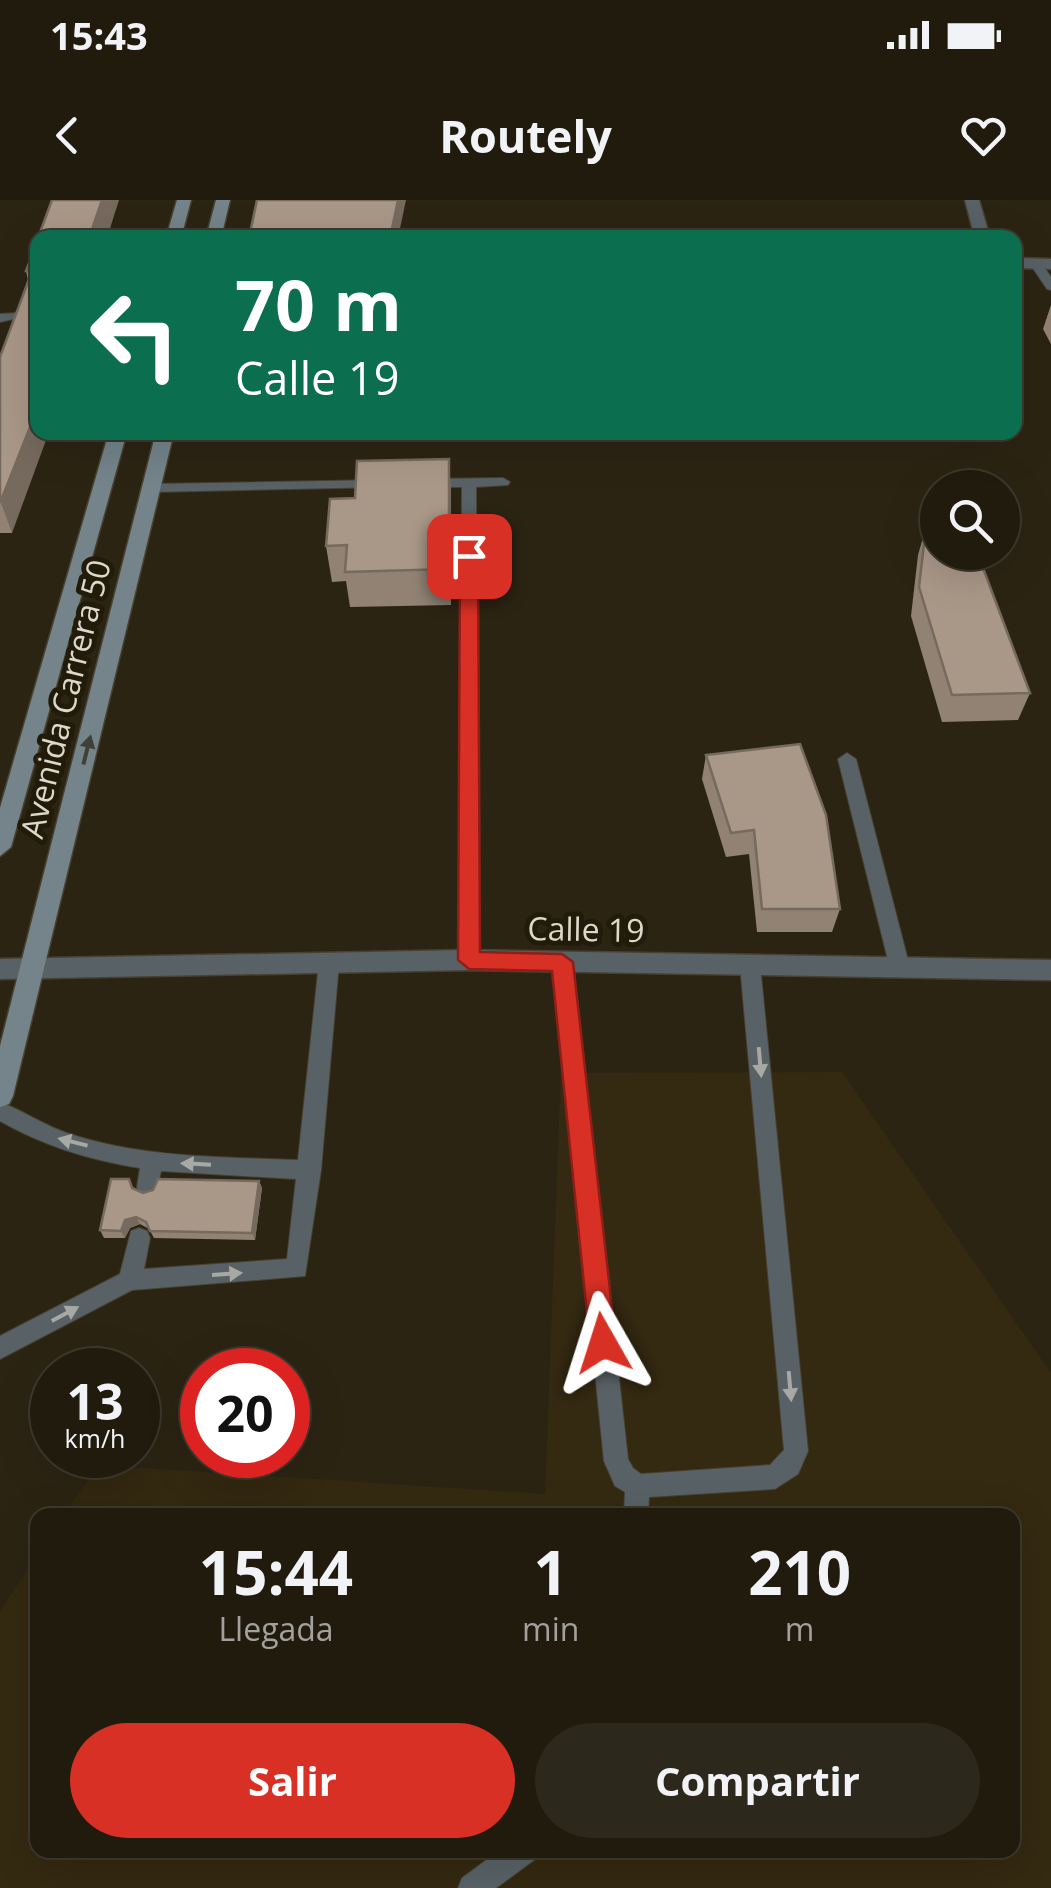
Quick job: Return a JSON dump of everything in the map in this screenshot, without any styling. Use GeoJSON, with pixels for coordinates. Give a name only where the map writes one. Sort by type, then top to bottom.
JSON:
{"type":"FeatureCollection","features":[{"type":"Feature","properties":{"kind":"main road"},"geometry":{"type":"LineString","coordinates":[[175,230],[184,200]]}},
{"type":"Feature","properties":{"kind":"main road"},"geometry":{"type":"LineString","coordinates":[[215,230],[222,200]]}},
{"type":"Feature","properties":{"kind":"main road","name":"Avenida Carrera 50"},"geometry":{"type":"LineString","coordinates":[[2,835],[116,440]]}},
{"type":"Feature","properties":{"kind":"main road","name":"Avenida Carrera 50"},"geometry":{"type":"LineString","coordinates":[[0,1096],[163,440]]}},
{"type":"Feature","properties":{"kind":"street"},"geometry":{"type":"LineString","coordinates":[[972,200],[981,230]]}},
{"type":"Feature","properties":{"kind":"street","name":"Calle 19"},"geometry":{"type":"LineString","coordinates":[[0,969],[469,960],[1051,970]]}},
{"type":"Feature","properties":{"kind":"lane"},"geometry":{"type":"LineString","coordinates":[[1044,264],[1051,286]]}},
{"type":"Feature","properties":{"kind":"lane"},"geometry":{"type":"LineString","coordinates":[[11,334],[22,302]]}},
{"type":"Feature","properties":{"kind":"lane"},"geometry":{"type":"LineString","coordinates":[[0,318],[17,317]]}},
{"type":"Feature","properties":{"kind":"lane"},"geometry":{"type":"LineString","coordinates":[[469,482],[469,960]]}},
{"type":"Feature","properties":{"kind":"lane"},"geometry":{"type":"LineString","coordinates":[[413,484],[503,482]]}},
{"type":"Feature","properties":{"kind":"lane"},"geometry":{"type":"LineString","coordinates":[[152,488],[394,484]]}},
{"type":"Feature","properties":{"kind":"lane"},"geometry":{"type":"LineString","coordinates":[[847,759],[900,968]]}},
{"type":"Feature","properties":{"kind":"lane"},"geometry":{"type":"LineString","coordinates":[[562,962],[616,1461],[624,1477],[638,1486],[775,1477],[789,1465],[796,1451],[750,965]]}},
{"type":"Feature","properties":{"kind":"lane"},"geometry":{"type":"LineString","coordinates":[[0,1348],[130,1280],[296,1269],[310,1170],[315,1056],[330,963]]}},
{"type":"Feature","properties":{"kind":"lane"},"geometry":{"type":"LineString","coordinates":[[0,1111],[30,1131],[151,1162],[310,1170]]}},
{"type":"Feature","properties":{"kind":"lane"},"geometry":{"type":"LineString","coordinates":[[148,1186],[151,1162]]}},
{"type":"Feature","properties":{"kind":"lane"},"geometry":{"type":"LineString","coordinates":[[130,1280],[139,1238]]}},
{"type":"Feature","properties":{"kind":"lane"},"geometry":{"type":"LineString","coordinates":[[636,1508],[638,1486]]}},
{"type":"Feature","properties":{"kind":"lane"},"geometry":{"type":"LineString","coordinates":[[472,1888],[513,1858]]}},
{"type":"Feature","properties":{"kind":"shaded area"},"geometry":{"type":"Polygon","coordinates":[[[561,1065],[586,1073],[842,1072],[1051,1373],[1051,1888],[0,1888],[0,1611],[30,1566],[30,1858],[1020,1858],[1020,1508],[69,1508],[89,1478],[160,1478],[160,1469],[180,1470],[180,1478],[298,1478],[545,1494],[561,1065]]]}},
{"type":"Feature","properties":{"kind":"building"},"geometry":{"type":"Polygon","coordinates":[[[52,200],[102,200],[92,230],[41,230],[52,200]]]}},
{"type":"Feature","properties":{"kind":"building"},"geometry":{"type":"Polygon","coordinates":[[[257,200],[398,200],[392,230],[251,230],[257,200]]]}},
{"type":"Feature","properties":{"kind":"building"},"geometry":{"type":"Polygon","coordinates":[[[30,276],[30,427],[0,503],[0,357],[30,276]]]}},
{"type":"Feature","properties":{"kind":"building"},"geometry":{"type":"Polygon","coordinates":[[[449,459],[449,569],[345,572],[347,545],[326,546],[330,499],[355,498],[357,461],[449,459]]]}},
{"type":"Feature","properties":{"kind":"building"},"geometry":{"type":"Polygon","coordinates":[[[921,570],[984,570],[1030,693],[952,695],[919,587],[921,570]]]}},
{"type":"Feature","properties":{"kind":"building"},"geometry":{"type":"Polygon","coordinates":[[[800,744],[826,815],[840,909],[762,909],[754,830],[731,833],[706,755],[800,744]]]}},
{"type":"Feature","properties":{"kind":"building"},"geometry":{"type":"Polygon","coordinates":[[[111,1179],[129,1179],[132,1188],[143,1193],[153,1190],[158,1179],[259,1181],[252,1233],[150,1231],[146,1222],[136,1217],[125,1220],[121,1231],[100,1230],[111,1179]]]}},
{"type":"Feature","properties":{"kind":"route"},"geometry":{"type":"LineString","coordinates":[[469,556],[469,960],[562,962],[603,1343]]}}]}
